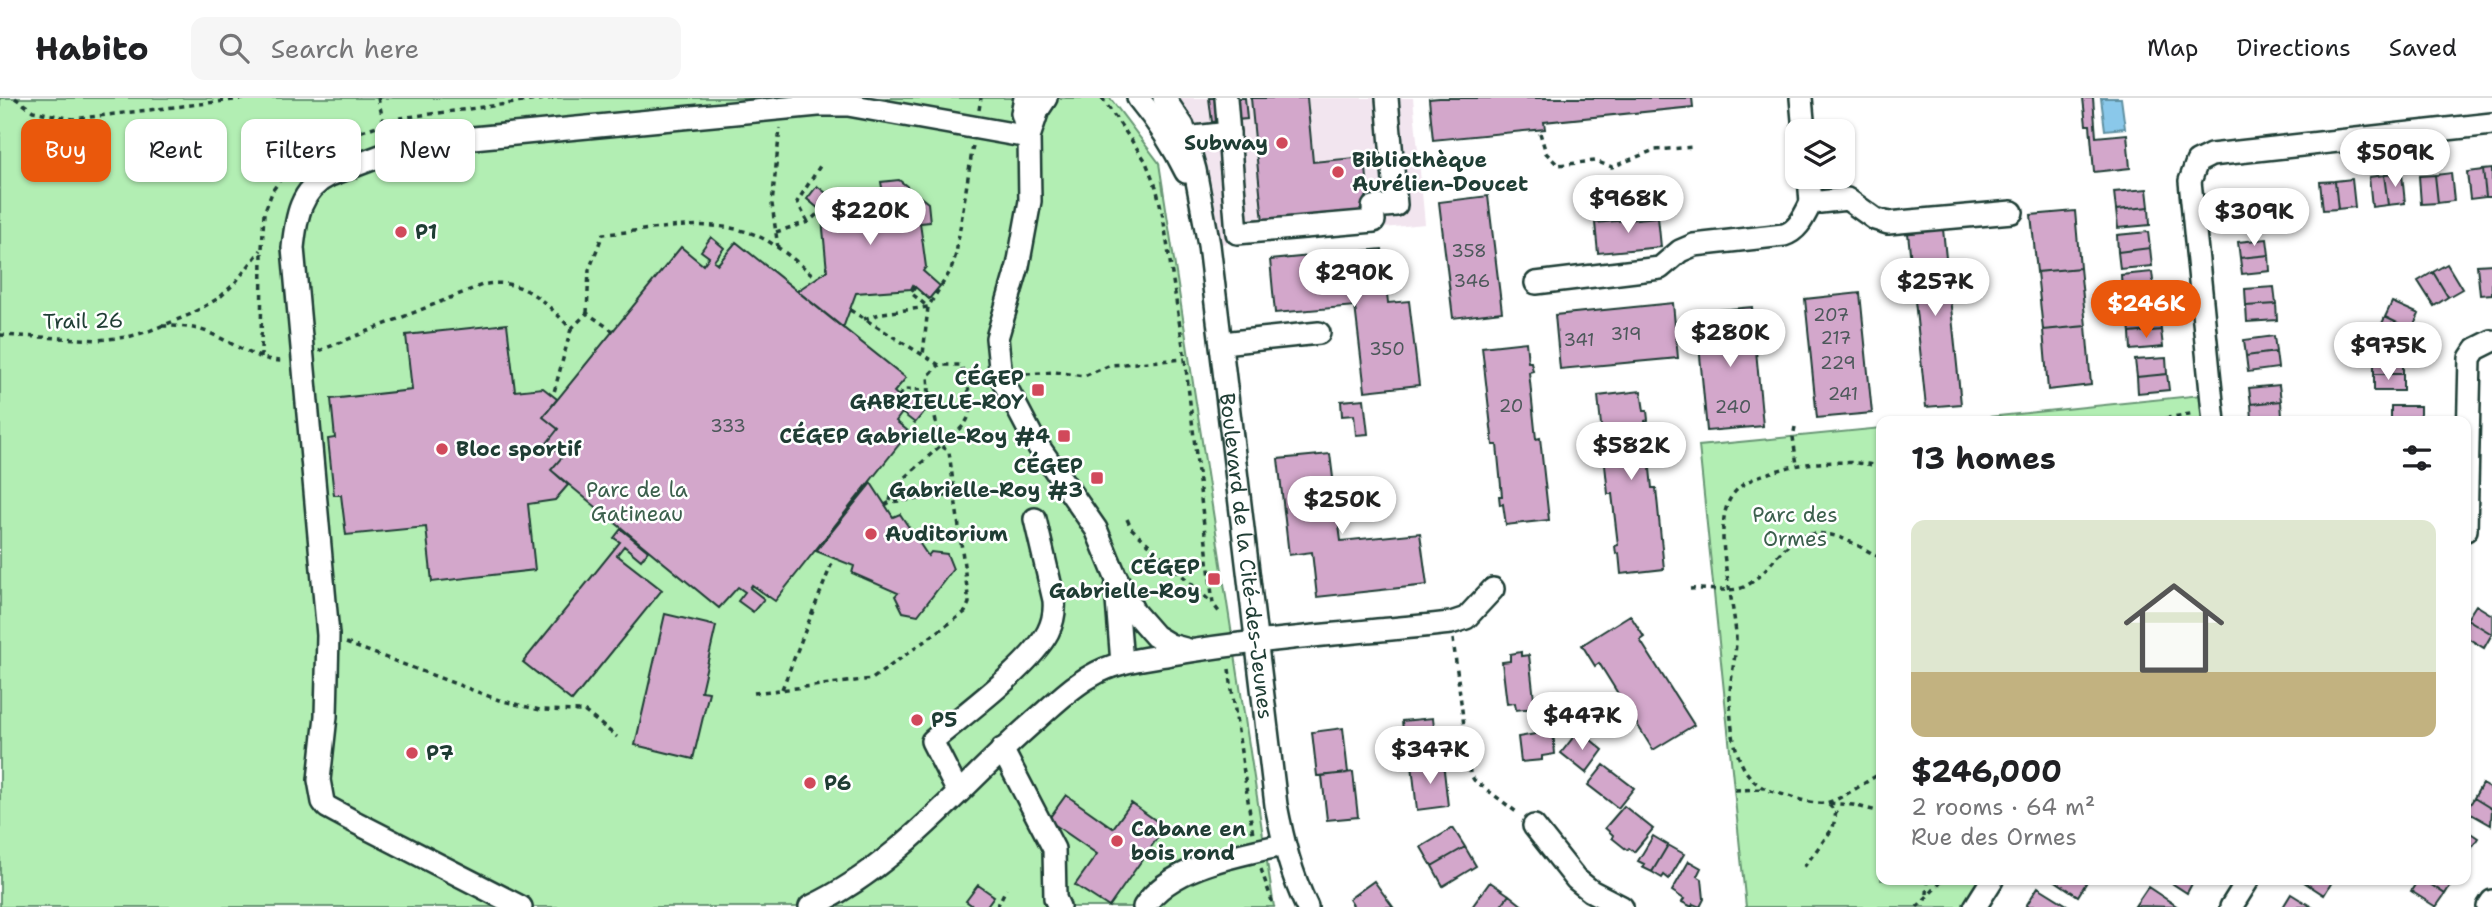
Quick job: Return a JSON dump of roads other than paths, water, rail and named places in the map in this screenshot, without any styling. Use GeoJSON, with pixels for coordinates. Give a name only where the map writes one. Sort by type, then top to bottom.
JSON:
{"type":"FeatureCollection","features":[{"type":"Feature","properties":{"kind":"street"},"geometry":{"type":"LineString","coordinates":[[1025,98],[1022,113],[1029,137],[1030,201],[1018,266],[997,338],[1001,377],[1034,440],[1096,529],[1134,612],[1149,630],[1170,645],[1191,651]]}},
{"type":"Feature","properties":{"kind":"street"},"geometry":{"type":"LineString","coordinates":[[1029,137],[1038,110],[1046,98]]}},
{"type":"Feature","properties":{"kind":"street","name":"Boulevard de la Cité-des-Jeunes"},"geometry":{"type":"LineString","coordinates":[[1138,98],[1155,118],[1177,153],[1201,210]]}},
{"type":"Feature","properties":{"kind":"street","name":"Boulevard de la Cité-des-Jeunes"},"geometry":{"type":"LineString","coordinates":[[1164,98],[1185,132],[1195,170],[1222,343],[1255,643],[1283,845],[1307,907]]}},
{"type":"Feature","properties":{"kind":"street"},"geometry":{"type":"LineString","coordinates":[[1177,98],[1185,132],[1229,133]]}},
{"type":"Feature","properties":{"kind":"street"},"geometry":{"type":"LineString","coordinates":[[1226,98],[1237,233],[1374,221],[1373,207],[1396,205],[1387,98]]}},
{"type":"Feature","properties":{"kind":"street"},"geometry":{"type":"LineString","coordinates":[[1801,98],[1803,119]]}},
{"type":"Feature","properties":{"kind":"street"},"geometry":{"type":"LineString","coordinates":[[521,907],[339,813],[323,802],[319,765],[326,716],[328,635],[301,359],[294,237],[298,212],[308,191],[320,180],[391,152],[431,142],[778,108],[848,105],[1029,137]]}},
{"type":"Feature","properties":{"kind":"street"},"geometry":{"type":"LineString","coordinates":[[2213,416],[2190,181],[2197,162],[2211,155],[2492,124]]}},
{"type":"Feature","properties":{"kind":"street"},"geometry":{"type":"LineString","coordinates":[[1536,283],[1660,268],[1680,251],[1694,246],[1784,235],[1799,225],[1811,203],[1810,189]]}},
{"type":"Feature","properties":{"kind":"street"},"geometry":{"type":"LineString","coordinates":[[1811,203],[1847,200],[1875,219],[1888,223],[2012,212]]}},
{"type":"Feature","properties":{"kind":"street"},"geometry":{"type":"LineString","coordinates":[[1201,210],[1236,214]]}},
{"type":"Feature","properties":{"kind":"street"},"geometry":{"type":"LineString","coordinates":[[1222,343],[1319,333]]}},
{"type":"Feature","properties":{"kind":"street"},"geometry":{"type":"LineString","coordinates":[[2469,416],[2470,358],[2476,349],[2492,341]]}},
{"type":"Feature","properties":{"kind":"street"},"geometry":{"type":"LineString","coordinates":[[958,792],[932,741],[1035,650],[1051,626],[1054,600],[1035,519]]}},
{"type":"Feature","properties":{"kind":"street"},"geometry":{"type":"LineString","coordinates":[[1115,575],[1122,663]]}},
{"type":"Feature","properties":{"kind":"street"},"geometry":{"type":"LineString","coordinates":[[810,907],[841,891],[881,862],[915,834],[1002,748],[1077,684],[1104,668],[1191,651],[1451,623],[1466,618],[1493,589]]}},
{"type":"Feature","properties":{"kind":"street"},"geometry":{"type":"LineString","coordinates":[[1002,748],[1054,849],[1055,898],[1059,907]]}},
{"type":"Feature","properties":{"kind":"street"},"geometry":{"type":"LineString","coordinates":[[1534,826],[1576,879],[1591,891],[1622,907]]}},
{"type":"Feature","properties":{"kind":"street"},"geometry":{"type":"LineString","coordinates":[[1144,907],[1155,892],[1180,875],[1283,845]]}},
{"type":"Feature","properties":{"kind":"street"},"geometry":{"type":"LineString","coordinates":[[1975,907],[1989,885]]}},
{"type":"Feature","properties":{"kind":"street"},"geometry":{"type":"LineString","coordinates":[[2231,907],[2245,885]]}},
{"type":"Feature","properties":{"kind":"street"},"geometry":{"type":"LineString","coordinates":[[2488,907],[2492,901]]}},
{"type":"Feature","properties":{"kind":"water"},"geometry":{"type":"Polygon","coordinates":[[[2101,98],[2121,98],[2125,128],[2105,130],[2101,98]]]}},
{"type":"Feature","properties":{"kind":"place","name":"Subway"},"geometry":{"type":"Point","coordinates":[1282,143]}},
{"type":"Feature","properties":{"kind":"place","name":"Bibliothèque Aurélien-Doucet"},"geometry":{"type":"Point","coordinates":[1338,172]}},
{"type":"Feature","properties":{"kind":"place","name":"P1"},"geometry":{"type":"Point","coordinates":[401,232]}},
{"type":"Feature","properties":{"kind":"place","name":"CÉGEP GABRIELLE-ROY"},"geometry":{"type":"Point","coordinates":[1038,390]}},
{"type":"Feature","properties":{"kind":"place","name":"CÉGEP Gabrielle-Roy #4"},"geometry":{"type":"Point","coordinates":[1064,436]}},
{"type":"Feature","properties":{"kind":"place","name":"Bloc sportif"},"geometry":{"type":"Point","coordinates":[442,449]}},
{"type":"Feature","properties":{"kind":"place","name":"CÉGEP Gabrielle-Roy #3"},"geometry":{"type":"Point","coordinates":[1097,478]}},
{"type":"Feature","properties":{"kind":"place","name":"Auditorium"},"geometry":{"type":"Point","coordinates":[871,534]}},
{"type":"Feature","properties":{"kind":"place","name":"CÉGEP Gabrielle-Roy"},"geometry":{"type":"Point","coordinates":[1214,579]}},
{"type":"Feature","properties":{"kind":"place","name":"P5"},"geometry":{"type":"Point","coordinates":[917,720]}},
{"type":"Feature","properties":{"kind":"place","name":"P7"},"geometry":{"type":"Point","coordinates":[412,753]}},
{"type":"Feature","properties":{"kind":"place","name":"P6"},"geometry":{"type":"Point","coordinates":[810,783]}},
{"type":"Feature","properties":{"kind":"place","name":"Cabane en bois rond"},"geometry":{"type":"Point","coordinates":[1117,841]}},
{"type":"Feature","properties":{"kind":"park label","name":"Parc de la Gatineau"},"geometry":{"type":"Point","coordinates":[637,502]}},
{"type":"Feature","properties":{"kind":"park label","name":"Parc des Ormes"},"geometry":{"type":"Point","coordinates":[1795,527]}}]}
